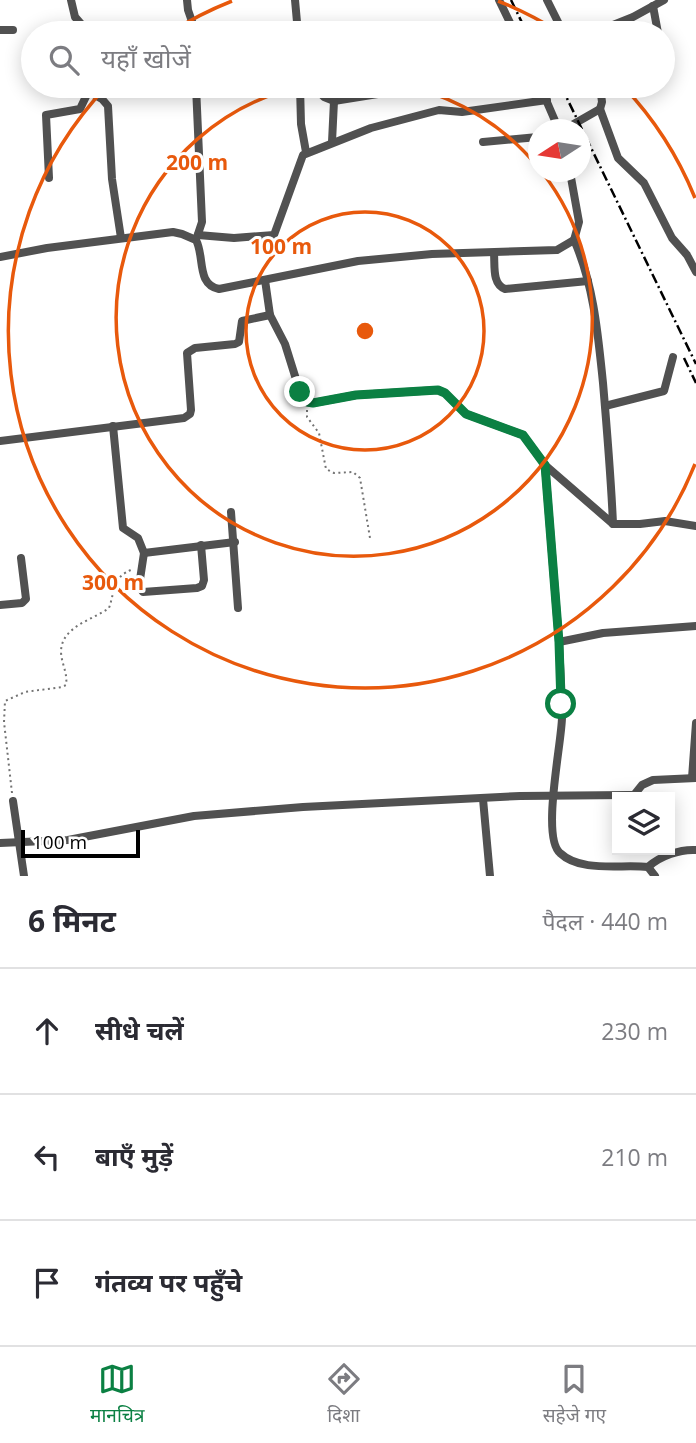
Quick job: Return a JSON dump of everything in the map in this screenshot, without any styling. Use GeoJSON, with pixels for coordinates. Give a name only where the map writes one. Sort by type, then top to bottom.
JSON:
{"type":"FeatureCollection","features":[{"type":"Feature","properties":{"kind":"street"},"geometry":{"type":"LineString","coordinates":[[71,0],[75,17],[79,21]]}},
{"type":"Feature","properties":{"kind":"street"},"geometry":{"type":"LineString","coordinates":[[187,0],[192,21]]}},
{"type":"Feature","properties":{"kind":"street"},"geometry":{"type":"LineString","coordinates":[[295,0],[297,21]]}},
{"type":"Feature","properties":{"kind":"street"},"geometry":{"type":"LineString","coordinates":[[499,0],[509,21]]}},
{"type":"Feature","properties":{"kind":"street"},"geometry":{"type":"LineString","coordinates":[[547,0],[558,21]]}},
{"type":"Feature","properties":{"kind":"street"},"geometry":{"type":"LineString","coordinates":[[624,21],[664,0]]}},
{"type":"Feature","properties":{"kind":"street"},"geometry":{"type":"LineString","coordinates":[[653,6],[656,21]]}},
{"type":"Feature","properties":{"kind":"street"},"geometry":{"type":"LineString","coordinates":[[0,30],[13,30]]}},
{"type":"Feature","properties":{"kind":"street"},"geometry":{"type":"LineString","coordinates":[[49,178],[46,116],[76,111],[85,98]]}},
{"type":"Feature","properties":{"kind":"street"},"geometry":{"type":"LineString","coordinates":[[102,98],[107,106],[112,179],[121,238]]}},
{"type":"Feature","properties":{"kind":"street"},"geometry":{"type":"LineString","coordinates":[[197,98],[202,222],[197,238],[205,281],[211,287],[219,289],[359,261],[432,254],[557,250],[574,240]]}},
{"type":"Feature","properties":{"kind":"street"},"geometry":{"type":"LineString","coordinates":[[300,98],[306,152]]}},
{"type":"Feature","properties":{"kind":"street"},"geometry":{"type":"LineString","coordinates":[[326,98],[334,102],[356,98]]}},
{"type":"Feature","properties":{"kind":"street"},"geometry":{"type":"LineString","coordinates":[[600,98],[600,109],[618,158],[644,183],[671,238],[687,255],[696,272]]}},
{"type":"Feature","properties":{"kind":"street"},"geometry":{"type":"LineString","coordinates":[[0,257],[47,247],[173,233],[197,238],[274,235],[301,159],[306,152],[371,128],[439,110],[462,112],[547,100],[555,119]]}},
{"type":"Feature","properties":{"kind":"street"},"geometry":{"type":"LineString","coordinates":[[332,142],[334,102]]}},
{"type":"Feature","properties":{"kind":"street"},"geometry":{"type":"LineString","coordinates":[[582,119],[600,109]]}},
{"type":"Feature","properties":{"kind":"street"},"geometry":{"type":"LineString","coordinates":[[483,142],[528,138]]}},
{"type":"Feature","properties":{"kind":"street"},"geometry":{"type":"LineString","coordinates":[[572,182],[579,222],[574,240],[589,281],[600,353],[612,524]]}},
{"type":"Feature","properties":{"kind":"street"},"geometry":{"type":"LineString","coordinates":[[494,254],[496,282],[505,289],[589,281]]}},
{"type":"Feature","properties":{"kind":"street"},"geometry":{"type":"LineString","coordinates":[[265,280],[270,315],[285,344],[300,392],[307,402],[356,395],[438,390],[445,393],[466,414],[523,435],[545,465],[612,524],[665,521],[696,526]]}},
{"type":"Feature","properties":{"kind":"street"},"geometry":{"type":"LineString","coordinates":[[0,441],[184,418],[190,414],[191,404],[187,354],[195,348],[239,342],[243,321],[270,315]]}},
{"type":"Feature","properties":{"kind":"street"},"geometry":{"type":"LineString","coordinates":[[605,406],[664,391],[673,358]]}},
{"type":"Feature","properties":{"kind":"street"},"geometry":{"type":"LineString","coordinates":[[113,426],[122,523],[123,528],[138,538],[144,553],[139,586],[143,592],[202,586],[204,580],[201,545]]}},
{"type":"Feature","properties":{"kind":"street"},"geometry":{"type":"LineString","coordinates":[[545,465],[559,642],[562,718],[553,796],[554,845],[560,853],[583,864],[648,867],[661,858],[696,850]]}},
{"type":"Feature","properties":{"kind":"street"},"geometry":{"type":"LineString","coordinates":[[231,512],[238,608]]}},
{"type":"Feature","properties":{"kind":"street"},"geometry":{"type":"LineString","coordinates":[[144,553],[234,542]]}},
{"type":"Feature","properties":{"kind":"street"},"geometry":{"type":"LineString","coordinates":[[0,605],[22,603],[26,599],[21,558]]}},
{"type":"Feature","properties":{"kind":"street"},"geometry":{"type":"LineString","coordinates":[[559,642],[603,633],[696,626]]}},
{"type":"Feature","properties":{"kind":"street"},"geometry":{"type":"LineString","coordinates":[[0,843],[68,840],[194,816],[303,807],[634,794],[642,785],[653,780],[694,778],[696,723]]}},
{"type":"Feature","properties":{"kind":"street"},"geometry":{"type":"LineString","coordinates":[[484,799],[490,876]]}},
{"type":"Feature","properties":{"kind":"street"},"geometry":{"type":"LineString","coordinates":[[13,801],[24,876]]}},
{"type":"Feature","properties":{"kind":"street"},"geometry":{"type":"LineString","coordinates":[[648,867],[655,876]]}},
{"type":"Feature","properties":{"kind":"path"},"geometry":{"type":"LineString","coordinates":[[307,402],[307,417],[319,433],[326,469],[334,473],[353,472],[360,478],[370,538]]}},
{"type":"Feature","properties":{"kind":"path"},"geometry":{"type":"LineString","coordinates":[[13,801],[4,722],[5,701],[20,693],[66,685],[61,649],[69,632],[109,608],[120,575],[142,565]]}},
{"type":"Feature","properties":{"kind":"railway"},"geometry":{"type":"LineString","coordinates":[[511,0],[521,21]]}},
{"type":"Feature","properties":{"kind":"railway"},"geometry":{"type":"LineString","coordinates":[[567,98],[696,364]]}},
{"type":"Feature","properties":{"kind":"railway"},"geometry":{"type":"LineString","coordinates":[[684,358],[696,383]]}},
{"type":"Feature","properties":{"kind":"route"},"geometry":{"type":"LineString","coordinates":[[300,392],[307,402],[313,403],[356,395],[438,390],[445,393],[466,414],[516,431],[529,440],[545,465],[559,642],[561,704]]}}]}
